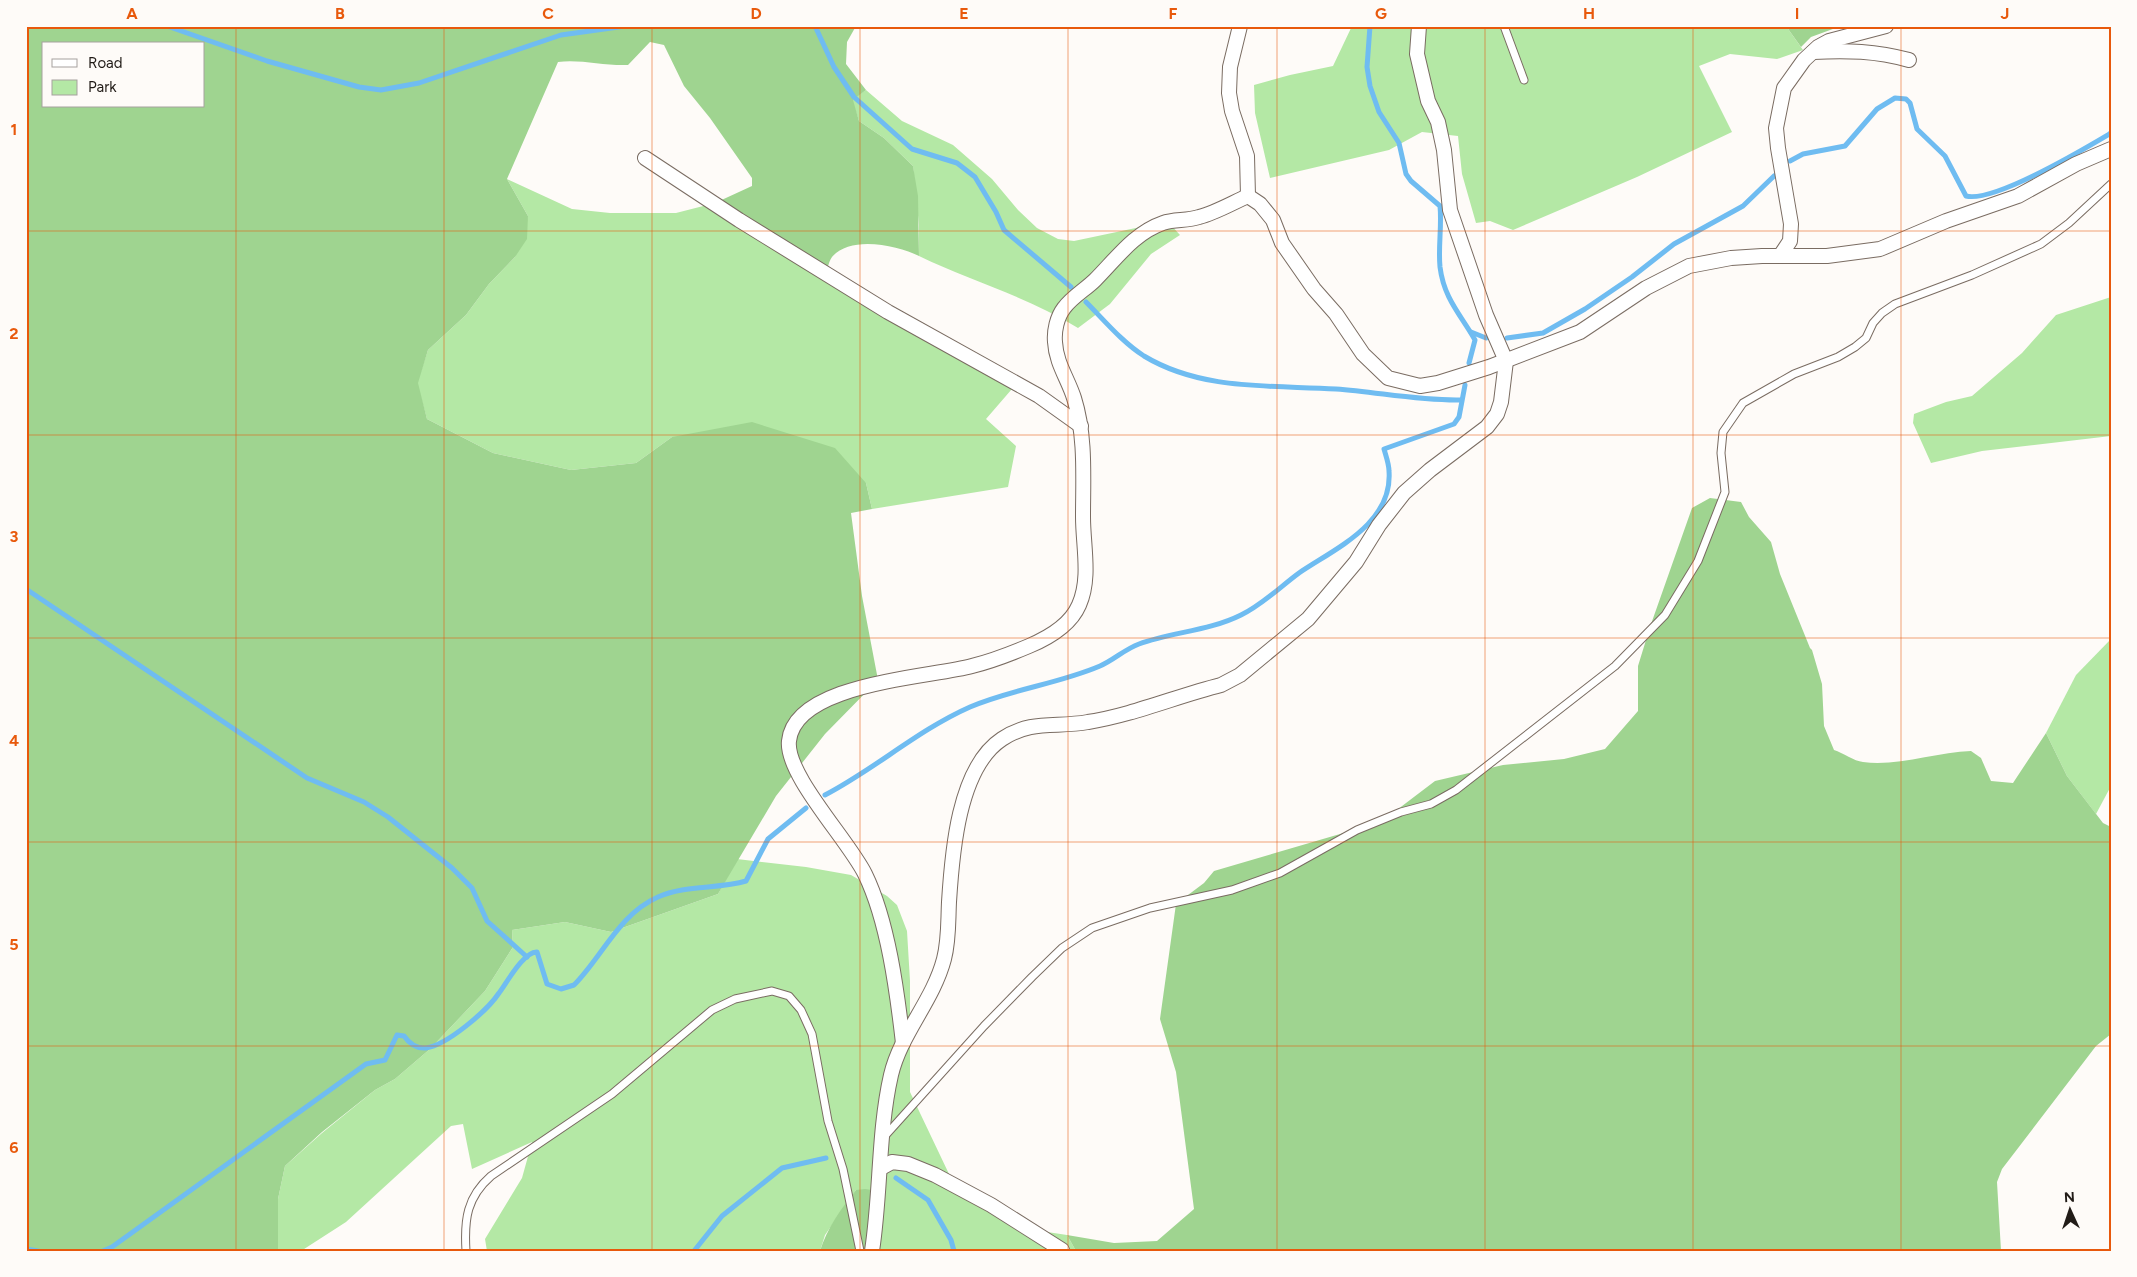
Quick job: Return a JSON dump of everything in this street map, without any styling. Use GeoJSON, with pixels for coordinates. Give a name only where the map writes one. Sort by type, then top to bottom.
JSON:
{"type":"FeatureCollection","features":[{"type":"Feature","properties":{"kind":"street"},"geometry":{"type":"LineString","coordinates":[[1240,26],[1230,67],[1229,93],[1232,111],[1247,156],[1248,196]]}},
{"type":"Feature","properties":{"kind":"street"},"geometry":{"type":"LineString","coordinates":[[872,1251],[891,1074],[903,1043],[935,985],[944,960],[948,940],[952,865],[961,813],[971,779],[985,753],[1001,739],[1019,729],[1038,724],[1086,723],[1221,685],[1240,675],[1308,619],[1324,602],[1356,562],[1379,525],[1404,493],[1430,470],[1487,427],[1497,414],[1501,402],[1506,360],[1486,315],[1450,210],[1444,150],[1438,122],[1428,101],[1417,54],[1419,26]]}},
{"type":"Feature","properties":{"kind":"street"},"geometry":{"type":"LineString","coordinates":[[1780,256],[1790,240],[1791,224],[1776,128],[1784,88],[1812,52],[1829,41],[1886,26]]}},
{"type":"Feature","properties":{"kind":"street"},"geometry":{"type":"LineString","coordinates":[[1812,52],[1863,50],[1885,53],[1909,60]]}},
{"type":"Feature","properties":{"kind":"street"},"geometry":{"type":"LineString","coordinates":[[1248,196],[1260,204],[1272,220],[1282,243],[1314,289],[1336,314],[1362,354],[1388,378],[1420,386],[1438,383],[1580,332],[1646,288],[1689,266],[1731,258],[1826,256],[1880,249],[1946,221],[2018,196],[2076,164],[2111,149]]}},
{"type":"Feature","properties":{"kind":"street"},"geometry":{"type":"LineString","coordinates":[[645,158],[739,220],[888,312],[1039,396],[1081,426]]}},
{"type":"Feature","properties":{"kind":"street"},"geometry":{"type":"LineString","coordinates":[[903,1043],[898,994],[879,912],[865,874],[810,793],[792,759],[788,743],[792,728],[803,712],[844,692],[972,666],[1010,654],[1057,631],[1071,617],[1079,605],[1086,576],[1081,426],[1074,396],[1058,359],[1054,340],[1057,321],[1064,308],[1094,281],[1132,242],[1145,232],[1163,223],[1197,218],[1248,196]]}},
{"type":"Feature","properties":{"kind":"street"},"geometry":{"type":"LineString","coordinates":[[881,1168],[892,1162],[908,1164],[935,1175],[991,1205],[1062,1250]]}},
{"type":"Feature","properties":{"kind":"lane"},"geometry":{"type":"LineString","coordinates":[[1504,26],[1524,80]]}},
{"type":"Feature","properties":{"kind":"lane"},"geometry":{"type":"LineString","coordinates":[[884,1137],[984,1026],[1032,977],[1062,948],[1092,928],[1150,908],[1232,890],[1280,873],[1357,830],[1401,812],[1431,804],[1456,790],[1614,666],[1665,615],[1698,561],[1725,492],[1721,453],[1723,432],[1744,403],[1794,374],[1838,357],[1855,347],[1866,338],[1873,323],[1882,313],[1896,304],[1972,275],[2041,244],[2069,223],[2111,184]]}},
{"type":"Feature","properties":{"kind":"lane"},"geometry":{"type":"LineString","coordinates":[[466,1251],[467,1218],[470,1201],[477,1188],[491,1176],[612,1094],[712,1010],[736,999],[772,991],[789,996],[801,1010],[812,1034],[828,1121],[843,1169],[860,1251]]}},
{"type":"Feature","properties":{"kind":"green space"},"geometry":{"type":"Polygon","coordinates":[[[26,26],[856,26],[847,42],[846,64],[866,90],[853,100],[859,121],[884,138],[913,166],[918,196],[919,256],[899,248],[862,244],[840,250],[832,257],[825,279],[802,268],[715,203],[752,186],[752,178],[710,118],[684,86],[664,45],[650,42],[628,65],[575,61],[558,62],[507,179],[528,216],[527,239],[515,257],[489,284],[466,315],[428,350],[418,383],[427,419],[493,453],[571,470],[636,463],[672,437],[752,422],[835,448],[866,483],[872,509],[851,513],[862,596],[878,680],[825,734],[776,796],[718,894],[611,932],[565,922],[512,930],[513,947],[485,991],[430,1049],[395,1079],[375,1090],[322,1132],[285,1166],[278,1199],[278,1251],[26,1251],[26,26]]]}},
{"type":"Feature","properties":{"kind":"green space"},"geometry":{"type":"Polygon","coordinates":[[[1352,26],[1786,26],[1803,50],[1777,59],[1730,54],[1699,66],[1732,132],[1637,177],[1513,230],[1490,221],[1476,223],[1462,174],[1458,136],[1422,132],[1389,150],[1270,178],[1255,113],[1254,85],[1333,66],[1352,26]]]}},
{"type":"Feature","properties":{"kind":"green space"},"geometry":{"type":"Polygon","coordinates":[[[1786,26],[1841,26],[1811,37],[1801,47],[1786,26]]]}},
{"type":"Feature","properties":{"kind":"green space"},"geometry":{"type":"Polygon","coordinates":[[[866,90],[902,121],[953,145],[992,179],[1018,210],[1037,228],[1058,239],[1074,241],[1150,225],[1170,224],[1180,235],[1151,254],[1110,304],[1078,328],[1039,307],[919,256],[919,225],[913,166],[884,138],[859,121],[852,100],[866,90]]]}},
{"type":"Feature","properties":{"kind":"green space"},"geometry":{"type":"Polygon","coordinates":[[[507,179],[572,209],[610,213],[676,213],[715,203],[882,305],[1018,382],[986,419],[1016,446],[1008,487],[872,509],[866,483],[672,437],[636,463],[571,470],[493,453],[427,419],[417,383],[428,350],[466,315],[489,284],[515,257],[528,216],[507,179]]]}},
{"type":"Feature","properties":{"kind":"green space"},"geometry":{"type":"Polygon","coordinates":[[[2111,297],[2111,436],[1982,451],[1931,463],[1913,423],[1914,414],[1946,402],[1972,396],[2022,353],[2056,315],[2111,297]]]}},
{"type":"Feature","properties":{"kind":"green space"},"geometry":{"type":"Polygon","coordinates":[[[1710,498],[1741,502],[1749,517],[1771,542],[1780,574],[1812,650],[1822,684],[1824,726],[1834,750],[1852,759],[1876,763],[1889,763],[1971,751],[1981,758],[1991,781],[2013,783],[2046,733],[2067,776],[2103,823],[2111,827],[2111,1034],[2096,1046],[2002,1169],[1997,1182],[2001,1251],[1076,1251],[1067,1235],[1114,1243],[1157,1241],[1194,1209],[1176,1072],[1160,1019],[1176,904],[1204,883],[1214,871],[1381,822],[1435,781],[1503,765],[1564,759],[1605,749],[1638,711],[1638,666],[1650,627],[1692,508],[1710,498]]]}},
{"type":"Feature","properties":{"kind":"green space"},"geometry":{"type":"Polygon","coordinates":[[[2111,639],[2111,786],[2096,814],[2067,776],[2046,733],[2076,675],[2111,639]]]}},
{"type":"Feature","properties":{"kind":"green space"},"geometry":{"type":"Polygon","coordinates":[[[737,859],[806,867],[851,875],[887,896],[897,905],[907,931],[910,981],[910,1092],[949,1174],[1021,1228],[1067,1235],[1076,1251],[880,1251],[878,1222],[856,1190],[825,1235],[820,1251],[487,1251],[485,1239],[522,1178],[532,1142],[472,1169],[463,1124],[451,1126],[346,1222],[301,1251],[278,1251],[278,1199],[285,1166],[375,1090],[395,1079],[430,1049],[485,991],[513,947],[512,930],[565,922],[611,932],[718,894],[737,859]]]}},
{"type":"Feature","properties":{"kind":"green space"},"geometry":{"type":"Polygon","coordinates":[[[856,1190],[872,1190],[880,1251],[820,1251],[835,1219],[845,1204],[856,1190]]]}},
{"type":"Feature","properties":{"kind":"waterway"},"geometry":{"type":"LineString","coordinates":[[167,26],[267,61],[359,87],[381,90],[419,83],[561,35],[626,26]]}},
{"type":"Feature","properties":{"kind":"waterway"},"geometry":{"type":"LineString","coordinates":[[815,26],[834,67],[854,97],[912,149],[957,163],[975,177],[996,212],[1004,230],[1071,287]]}},
{"type":"Feature","properties":{"kind":"waterway"},"geometry":{"type":"LineString","coordinates":[[1370,26],[1367,67],[1370,86],[1379,112],[1399,143],[1406,174],[1411,181],[1440,206],[1440,267],[1442,278],[1449,298],[1475,340],[1469,363]]}},
{"type":"Feature","properties":{"kind":"waterway"},"geometry":{"type":"LineString","coordinates":[[1790,161],[1803,154],[1845,146],[1877,109],[1895,98],[1906,99],[1910,103],[1917,129],[1945,156],[1966,196],[1979,196],[2017,183],[2061,162],[2111,133]]}},
{"type":"Feature","properties":{"kind":"waterway"},"geometry":{"type":"LineString","coordinates":[[1507,338],[1543,333],[1585,309],[1632,277],[1674,244],[1743,206],[1774,176]]}},
{"type":"Feature","properties":{"kind":"waterway"},"geometry":{"type":"LineString","coordinates":[[1086,302],[1121,338],[1144,356],[1166,367],[1189,375],[1237,384],[1336,389],[1430,399],[1461,400]]}},
{"type":"Feature","properties":{"kind":"waterway"},"geometry":{"type":"LineString","coordinates":[[1471,332],[1486,338]]}},
{"type":"Feature","properties":{"kind":"waterway"},"geometry":{"type":"LineString","coordinates":[[825,795],[861,774],[932,727],[970,707],[1084,672],[1105,664],[1139,644],[1216,625],[1241,615],[1256,606],[1299,573],[1359,533],[1372,520],[1382,506],[1388,490],[1389,468],[1384,449],[1454,424],[1459,417],[1465,385]]}},
{"type":"Feature","properties":{"kind":"waterway"},"geometry":{"type":"LineString","coordinates":[[26,589],[307,778],[364,802],[388,817],[452,868],[472,888],[487,921],[527,957]]}},
{"type":"Feature","properties":{"kind":"waterway"},"geometry":{"type":"LineString","coordinates":[[103,1251],[112,1247],[366,1064],[385,1060],[397,1035],[404,1036],[411,1043],[422,1048],[435,1046],[445,1041],[485,1009],[521,962],[532,953],[537,952],[547,984],[561,989],[574,985],[622,925],[644,905],[668,893],[746,881],[768,839],[806,808]]}},
{"type":"Feature","properties":{"kind":"waterway"},"geometry":{"type":"LineString","coordinates":[[694,1251],[722,1216],[782,1168],[826,1158]]}},
{"type":"Feature","properties":{"kind":"waterway"},"geometry":{"type":"LineString","coordinates":[[896,1178],[928,1200],[951,1240],[954,1251]]}},
{"type":"Feature","properties":{"kind":"waterway"},"geometry":{"type":"LineString","coordinates":[[26,1249],[38,1251]]}}]}
